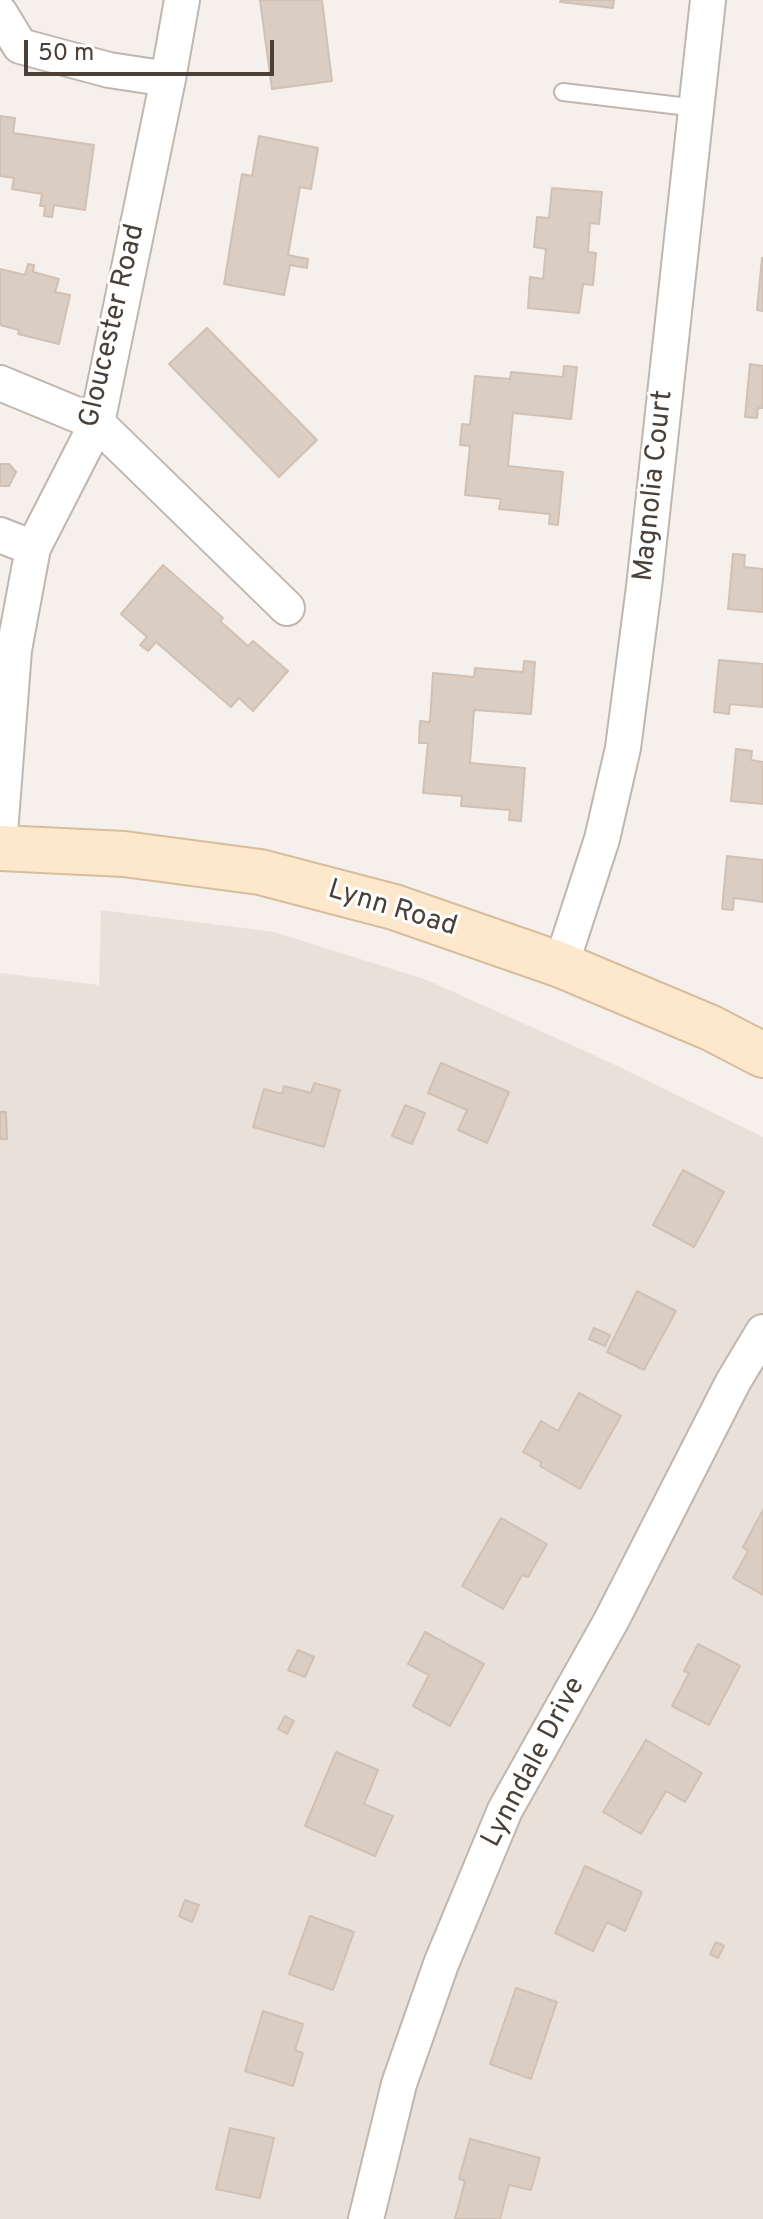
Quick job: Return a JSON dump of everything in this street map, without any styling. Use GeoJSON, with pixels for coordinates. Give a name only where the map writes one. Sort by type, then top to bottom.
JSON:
{"type":"FeatureCollection","features":[{"type":"Feature","properties":{"kind":"main road","name":"Lynn Road"},"geometry":{"type":"LineString","coordinates":[[0,848],[124,854],[260,872],[394,907],[561,965],[711,1028],[763,1055]]}},
{"type":"Feature","properties":{"kind":"street","name":"Gloucester Road"},"geometry":{"type":"LineString","coordinates":[[0,833],[14,650],[33,548],[97,423],[182,0]]}},
{"type":"Feature","properties":{"kind":"street","name":"Magnolia Court"},"geometry":{"type":"LineString","coordinates":[[561,965],[602,839],[623,748],[708,0]]}},
{"type":"Feature","properties":{"kind":"street"},"geometry":{"type":"LineString","coordinates":[[0,13],[20,46],[109,70],[168,79]]}},
{"type":"Feature","properties":{"kind":"street"},"geometry":{"type":"LineString","coordinates":[[0,383],[97,423],[287,608]]}},
{"type":"Feature","properties":{"kind":"street"},"geometry":{"type":"LineString","coordinates":[[0,535],[33,548]]}},
{"type":"Feature","properties":{"kind":"street","name":"Lynndale Drive"},"geometry":{"type":"LineString","coordinates":[[366,2219],[399,2084],[441,1964],[505,1810],[611,1621],[733,1382],[763,1332]]}},
{"type":"Feature","properties":{"kind":"lane"},"geometry":{"type":"LineString","coordinates":[[563,92],[697,108]]}},
{"type":"Feature","properties":{"kind":"shaded area"},"geometry":{"type":"Polygon","coordinates":[[[101,910],[274,932],[427,980],[607,1061],[763,1137],[763,2219],[0,2219],[0,973],[99,985],[101,910]]]}},
{"type":"Feature","properties":{"kind":"building"},"geometry":{"type":"Polygon","coordinates":[[[260,0],[322,0],[332,81],[272,89],[260,0]]]}},
{"type":"Feature","properties":{"kind":"building"},"geometry":{"type":"Polygon","coordinates":[[[561,0],[614,0],[613,8],[561,0]]]}},
{"type":"Feature","properties":{"kind":"building"},"geometry":{"type":"Polygon","coordinates":[[[0,116],[15,118],[13,133],[94,145],[85,210],[54,205],[52,217],[44,216],[45,206],[40,206],[42,194],[12,189],[14,178],[0,176],[0,116]]]}},
{"type":"Feature","properties":{"kind":"building"},"geometry":{"type":"Polygon","coordinates":[[[259,136],[318,148],[311,189],[300,187],[288,255],[308,259],[307,268],[290,265],[284,295],[224,284],[242,174],[252,176],[259,136]]]}},
{"type":"Feature","properties":{"kind":"building"},"geometry":{"type":"Polygon","coordinates":[[[552,188],[602,192],[599,224],[590,223],[588,252],[596,253],[593,285],[583,284],[579,313],[528,308],[530,277],[543,279],[546,249],[534,247],[537,217],[549,218],[552,188]]]}},
{"type":"Feature","properties":{"kind":"building"},"geometry":{"type":"Polygon","coordinates":[[[763,258],[763,311],[757,310],[763,258]]]}},
{"type":"Feature","properties":{"kind":"building"},"geometry":{"type":"Polygon","coordinates":[[[28,264],[34,265],[33,272],[59,279],[55,292],[70,295],[59,344],[18,334],[19,330],[0,325],[0,269],[25,275],[28,264]]]}},
{"type":"Feature","properties":{"kind":"building"},"geometry":{"type":"Polygon","coordinates":[[[207,328],[317,440],[279,477],[169,364],[207,328]]]}},
{"type":"Feature","properties":{"kind":"building"},"geometry":{"type":"Polygon","coordinates":[[[750,364],[763,366],[763,408],[758,408],[757,418],[745,417],[750,364]]]}},
{"type":"Feature","properties":{"kind":"building"},"geometry":{"type":"Polygon","coordinates":[[[564,366],[577,367],[571,419],[513,413],[508,466],[563,472],[558,525],[549,524],[550,514],[499,509],[501,499],[465,495],[470,446],[460,445],[462,424],[470,425],[475,376],[510,379],[511,372],[563,377],[564,366]]]}},
{"type":"Feature","properties":{"kind":"building"},"geometry":{"type":"Polygon","coordinates":[[[0,464],[9,464],[16,472],[9,486],[0,486],[0,464]]]}},
{"type":"Feature","properties":{"kind":"building"},"geometry":{"type":"Polygon","coordinates":[[[733,554],[745,555],[744,567],[763,569],[763,612],[728,609],[733,554]]]}},
{"type":"Feature","properties":{"kind":"building"},"geometry":{"type":"Polygon","coordinates":[[[163,565],[223,618],[220,621],[248,646],[253,641],[288,671],[253,711],[239,698],[231,707],[156,642],[148,651],[140,645],[147,637],[121,614],[163,565]]]}},
{"type":"Feature","properties":{"kind":"building"},"geometry":{"type":"Polygon","coordinates":[[[719,660],[763,664],[763,707],[730,704],[729,714],[714,712],[719,660]]]}},
{"type":"Feature","properties":{"kind":"building"},"geometry":{"type":"Polygon","coordinates":[[[524,661],[535,662],[531,714],[474,710],[470,763],[525,768],[521,821],[509,820],[510,810],[461,806],[462,796],[423,793],[428,743],[419,743],[420,721],[430,722],[433,673],[474,677],[475,668],[523,672],[524,661]]]}},
{"type":"Feature","properties":{"kind":"building"},"geometry":{"type":"Polygon","coordinates":[[[736,749],[752,751],[751,760],[763,762],[763,804],[731,801],[736,749]]]}},
{"type":"Feature","properties":{"kind":"building"},"geometry":{"type":"Polygon","coordinates":[[[727,856],[763,860],[763,902],[734,898],[733,910],[722,909],[727,856]]]}},
{"type":"Feature","properties":{"kind":"building"},"geometry":{"type":"Polygon","coordinates":[[[441,1063],[509,1092],[487,1143],[458,1130],[467,1110],[428,1093],[441,1063]]]}},
{"type":"Feature","properties":{"kind":"building"},"geometry":{"type":"Polygon","coordinates":[[[314,1083],[340,1090],[324,1147],[253,1127],[264,1089],[282,1094],[284,1086],[311,1093],[314,1083]]]}},
{"type":"Feature","properties":{"kind":"building"},"geometry":{"type":"Polygon","coordinates":[[[405,1105],[425,1113],[412,1144],[392,1136],[405,1105]]]}},
{"type":"Feature","properties":{"kind":"building"},"geometry":{"type":"Polygon","coordinates":[[[0,1112],[6,1112],[7,1139],[0,1139],[0,1112]]]}},
{"type":"Feature","properties":{"kind":"building"},"geometry":{"type":"Polygon","coordinates":[[[683,1170],[724,1192],[694,1247],[653,1225],[683,1170]]]}},
{"type":"Feature","properties":{"kind":"building"},"geometry":{"type":"Polygon","coordinates":[[[637,1291],[676,1311],[644,1370],[607,1352],[637,1291]]]}},
{"type":"Feature","properties":{"kind":"building"},"geometry":{"type":"Polygon","coordinates":[[[594,1328],[610,1335],[605,1346],[589,1339],[594,1328]]]}},
{"type":"Feature","properties":{"kind":"building"},"geometry":{"type":"Polygon","coordinates":[[[579,1393],[621,1416],[580,1489],[540,1466],[541,1462],[523,1452],[541,1421],[558,1431],[579,1393]]]}},
{"type":"Feature","properties":{"kind":"building"},"geometry":{"type":"Polygon","coordinates":[[[763,1510],[763,1595],[733,1578],[748,1551],[743,1547],[763,1510]]]}},
{"type":"Feature","properties":{"kind":"building"},"geometry":{"type":"Polygon","coordinates":[[[501,1518],[547,1544],[528,1577],[522,1575],[503,1609],[462,1586],[501,1518]]]}},
{"type":"Feature","properties":{"kind":"building"},"geometry":{"type":"Polygon","coordinates":[[[425,1632],[484,1664],[450,1726],[413,1706],[429,1675],[408,1664],[425,1632]]]}},
{"type":"Feature","properties":{"kind":"building"},"geometry":{"type":"Polygon","coordinates":[[[698,1644],[740,1666],[709,1725],[672,1706],[689,1673],[684,1671],[698,1644]]]}},
{"type":"Feature","properties":{"kind":"building"},"geometry":{"type":"Polygon","coordinates":[[[298,1650],[314,1657],[305,1677],[288,1670],[298,1650]]]}},
{"type":"Feature","properties":{"kind":"building"},"geometry":{"type":"Polygon","coordinates":[[[285,1716],[294,1721],[287,1734],[278,1729],[285,1716]]]}},
{"type":"Feature","properties":{"kind":"building"},"geometry":{"type":"Polygon","coordinates":[[[646,1740],[702,1773],[685,1802],[666,1791],[641,1834],[603,1812],[646,1740]]]}},
{"type":"Feature","properties":{"kind":"building"},"geometry":{"type":"Polygon","coordinates":[[[336,1752],[378,1770],[364,1804],[393,1816],[375,1856],[305,1826],[336,1752]]]}},
{"type":"Feature","properties":{"kind":"building"},"geometry":{"type":"Polygon","coordinates":[[[585,1866],[642,1892],[625,1931],[607,1922],[593,1951],[555,1933],[585,1866]]]}},
{"type":"Feature","properties":{"kind":"building"},"geometry":{"type":"Polygon","coordinates":[[[185,1900],[199,1905],[192,1922],[179,1916],[185,1900]]]}},
{"type":"Feature","properties":{"kind":"building"},"geometry":{"type":"Polygon","coordinates":[[[310,1916],[354,1932],[333,1990],[289,1974],[310,1916]]]}},
{"type":"Feature","properties":{"kind":"building"},"geometry":{"type":"Polygon","coordinates":[[[716,1942],[724,1946],[718,1958],[710,1954],[716,1942]]]}},
{"type":"Feature","properties":{"kind":"building"},"geometry":{"type":"Polygon","coordinates":[[[516,1988],[557,2002],[531,2079],[490,2064],[516,1988]]]}},
{"type":"Feature","properties":{"kind":"building"},"geometry":{"type":"Polygon","coordinates":[[[263,2011],[303,2024],[295,2050],[303,2053],[293,2086],[245,2071],[263,2011]]]}},
{"type":"Feature","properties":{"kind":"building"},"geometry":{"type":"Polygon","coordinates":[[[230,2128],[274,2138],[260,2198],[216,2189],[230,2128]]]}},
{"type":"Feature","properties":{"kind":"building"},"geometry":{"type":"Polygon","coordinates":[[[470,2139],[540,2158],[531,2190],[509,2185],[500,2219],[455,2219],[465,2181],[459,2179],[470,2139]]]}}]}
